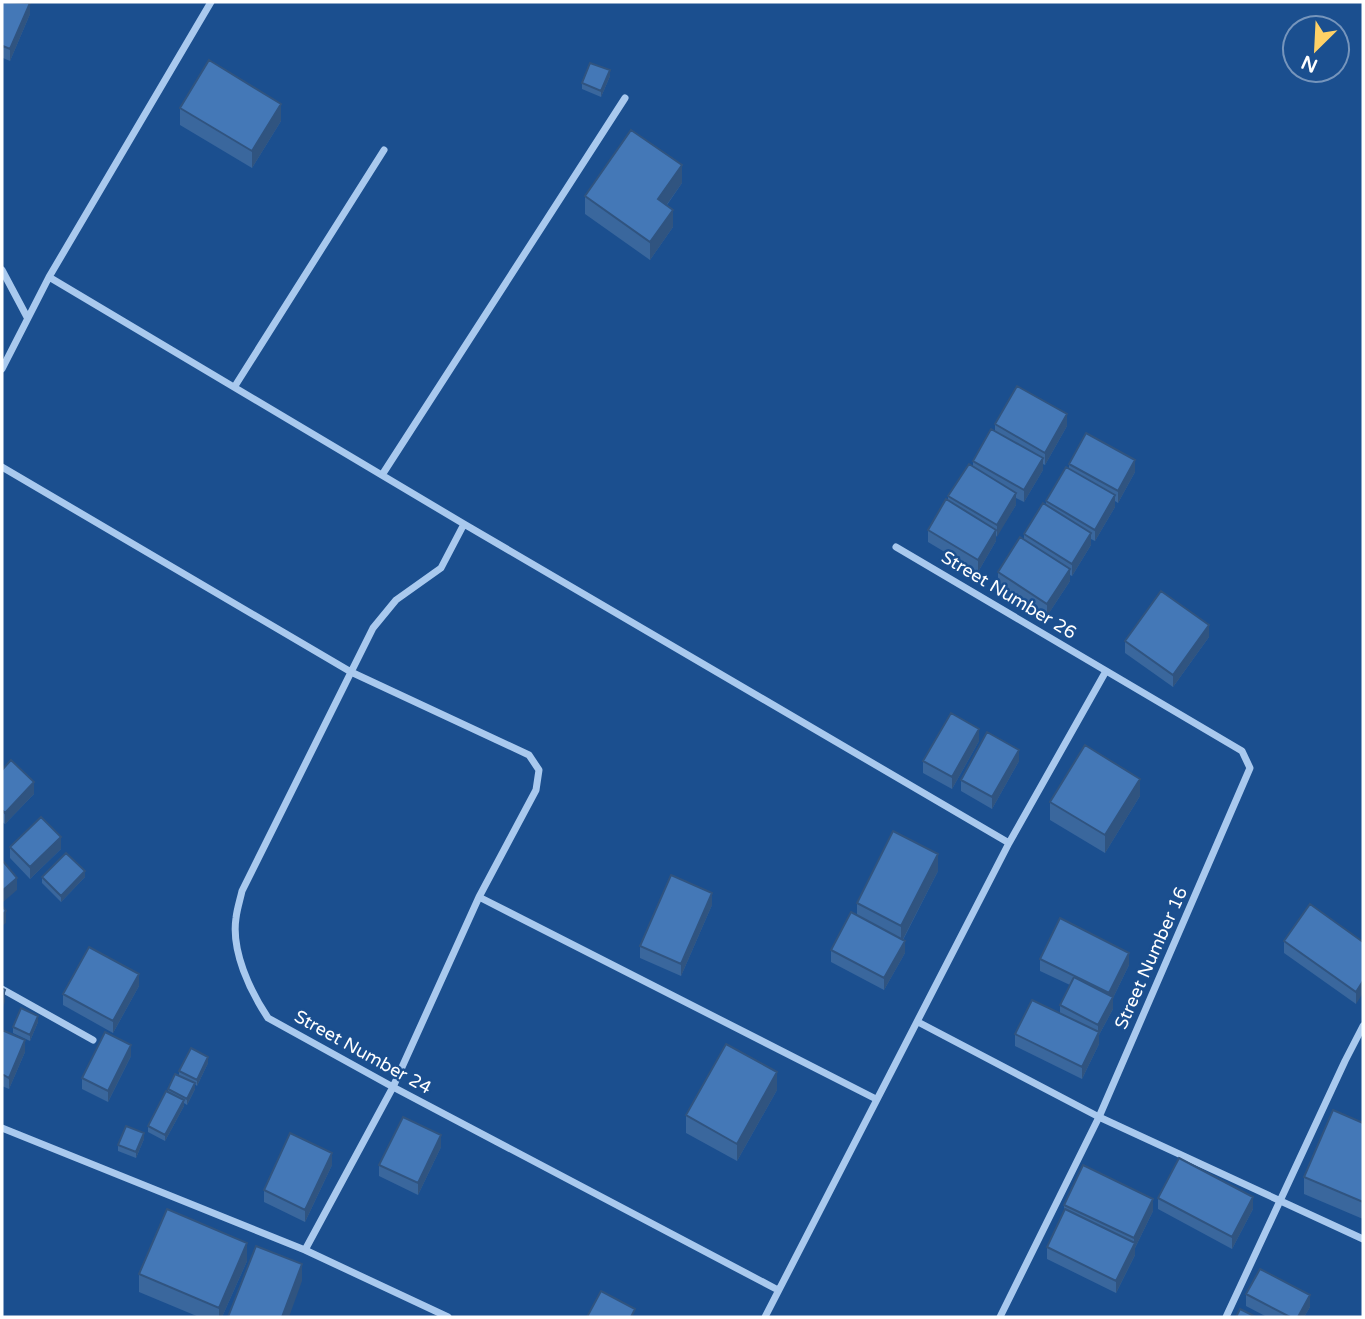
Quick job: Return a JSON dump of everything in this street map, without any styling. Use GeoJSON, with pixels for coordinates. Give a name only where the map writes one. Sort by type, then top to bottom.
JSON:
{"type":"FeatureCollection","features":[{"type":"Feature","properties":{"kind":"street"},"geometry":{"type":"LineString","coordinates":[[2,369],[49,276],[211,2]]}},
{"type":"Feature","properties":{"kind":"street"},"geometry":{"type":"LineString","coordinates":[[382,475],[625,98]]}},
{"type":"Feature","properties":{"kind":"street"},"geometry":{"type":"LineString","coordinates":[[235,386],[384,150]]}},
{"type":"Feature","properties":{"kind":"street"},"geometry":{"type":"LineString","coordinates":[[2,270],[27,317]]}},
{"type":"Feature","properties":{"kind":"street"},"geometry":{"type":"LineString","coordinates":[[49,276],[464,524],[1009,843]]}},
{"type":"Feature","properties":{"kind":"street"},"geometry":{"type":"LineString","coordinates":[[2,467],[351,672],[529,755],[539,770],[536,790],[479,897],[393,1087],[305,1250]]}},
{"type":"Feature","properties":{"kind":"street","name":"Street Number 24"},"geometry":{"type":"LineString","coordinates":[[464,524],[441,568],[396,600],[373,628],[242,891],[235,921],[237,946],[255,999],[268,1018],[778,1290]]}},
{"type":"Feature","properties":{"kind":"street","name":"Street Number 26"},"geometry":{"type":"LineString","coordinates":[[896,547],[1106,671]]}},
{"type":"Feature","properties":{"kind":"street"},"geometry":{"type":"LineString","coordinates":[[765,1317],[1009,843],[1106,671]]}},
{"type":"Feature","properties":{"kind":"street","name":"Street Number 16"},"geometry":{"type":"LineString","coordinates":[[1000,1317],[1099,1117],[1250,768],[1242,751],[1106,671]]}},
{"type":"Feature","properties":{"kind":"street"},"geometry":{"type":"LineString","coordinates":[[479,897],[876,1099]]}},
{"type":"Feature","properties":{"kind":"street"},"geometry":{"type":"LineString","coordinates":[[2,989],[93,1040]]}},
{"type":"Feature","properties":{"kind":"street"},"geometry":{"type":"LineString","coordinates":[[918,1022],[1099,1117],[1363,1239]]}},
{"type":"Feature","properties":{"kind":"street"},"geometry":{"type":"LineString","coordinates":[[1226,1317],[1363,1026]]}},
{"type":"Feature","properties":{"kind":"street"},"geometry":{"type":"LineString","coordinates":[[2,1128],[305,1250],[447,1317]]}},
{"type":"Feature","properties":{"kind":"street"},"geometry":{"type":"LineString","coordinates":[[425,1317],[429,1308]]}},
{"type":"Feature","properties":{"kind":"building"},"geometry":{"type":"Polygon","coordinates":[[[2,2],[30,3],[10,49],[3,46],[2,48],[2,2]]]}},
{"type":"Feature","properties":{"kind":"building"},"geometry":{"type":"Polygon","coordinates":[[[209,60],[281,104],[252,151],[180,108],[209,60]]]}},
{"type":"Feature","properties":{"kind":"building"},"geometry":{"type":"Polygon","coordinates":[[[590,63],[610,70],[601,91],[582,83],[590,63]]]}},
{"type":"Feature","properties":{"kind":"building"},"geometry":{"type":"Polygon","coordinates":[[[631,130],[682,165],[658,199],[673,210],[650,242],[585,196],[631,130]]]}},
{"type":"Feature","properties":{"kind":"building"},"geometry":{"type":"Polygon","coordinates":[[[1017,386],[1067,414],[1045,453],[995,424],[1017,386]]]}},
{"type":"Feature","properties":{"kind":"building"},"geometry":{"type":"Polygon","coordinates":[[[991,429],[1043,458],[1024,490],[973,461],[991,429]]]}},
{"type":"Feature","properties":{"kind":"building"},"geometry":{"type":"Polygon","coordinates":[[[1086,433],[1135,460],[1118,491],[1069,464],[1086,433]]]}},
{"type":"Feature","properties":{"kind":"building"},"geometry":{"type":"Polygon","coordinates":[[[969,464],[1016,493],[997,525],[948,496],[969,464]]]}},
{"type":"Feature","properties":{"kind":"building"},"geometry":{"type":"Polygon","coordinates":[[[1066,467],[1115,495],[1095,530],[1046,501],[1066,467]]]}},
{"type":"Feature","properties":{"kind":"building"},"geometry":{"type":"Polygon","coordinates":[[[946,499],[996,530],[978,560],[928,530],[946,499]]]}},
{"type":"Feature","properties":{"kind":"building"},"geometry":{"type":"Polygon","coordinates":[[[1043,503],[1091,533],[1072,564],[1024,534],[1043,503]]]}},
{"type":"Feature","properties":{"kind":"building"},"geometry":{"type":"Polygon","coordinates":[[[1020,537],[1070,569],[1047,604],[998,572],[1020,537]]]}},
{"type":"Feature","properties":{"kind":"building"},"geometry":{"type":"Polygon","coordinates":[[[1161,591],[1209,625],[1173,675],[1125,641],[1161,591]]]}},
{"type":"Feature","properties":{"kind":"building"},"geometry":{"type":"Polygon","coordinates":[[[951,713],[979,729],[952,777],[923,761],[951,713]]]}},
{"type":"Feature","properties":{"kind":"building"},"geometry":{"type":"Polygon","coordinates":[[[987,732],[1019,750],[992,797],[961,780],[987,732]]]}},
{"type":"Feature","properties":{"kind":"building"},"geometry":{"type":"Polygon","coordinates":[[[1085,745],[1140,779],[1105,835],[1050,802],[1085,745]]]}},
{"type":"Feature","properties":{"kind":"building"},"geometry":{"type":"Polygon","coordinates":[[[11,760],[34,782],[5,813],[2,810],[2,770],[11,760]]]}},
{"type":"Feature","properties":{"kind":"building"},"geometry":{"type":"Polygon","coordinates":[[[41,817],[61,837],[30,867],[10,847],[41,817]]]}},
{"type":"Feature","properties":{"kind":"building"},"geometry":{"type":"Polygon","coordinates":[[[893,831],[938,854],[901,926],[857,903],[893,831]]]}},
{"type":"Feature","properties":{"kind":"building"},"geometry":{"type":"Polygon","coordinates":[[[66,853],[85,871],[61,896],[42,877],[66,853]]]}},
{"type":"Feature","properties":{"kind":"building"},"geometry":{"type":"Polygon","coordinates":[[[2,860],[17,878],[2,891],[2,860]]]}},
{"type":"Feature","properties":{"kind":"building"},"geometry":{"type":"Polygon","coordinates":[[[671,875],[712,893],[681,964],[640,946],[671,875]]]}},
{"type":"Feature","properties":{"kind":"building"},"geometry":{"type":"Polygon","coordinates":[[[1310,904],[1363,942],[1363,981],[1356,992],[1284,941],[1310,904]]]}},
{"type":"Feature","properties":{"kind":"building"},"geometry":{"type":"Polygon","coordinates":[[[851,912],[905,941],[884,978],[831,950],[851,912]]]}},
{"type":"Feature","properties":{"kind":"building"},"geometry":{"type":"Polygon","coordinates":[[[1060,918],[1129,953],[1109,993],[1040,959],[1060,918]]]}},
{"type":"Feature","properties":{"kind":"building"},"geometry":{"type":"Polygon","coordinates":[[[89,947],[139,974],[113,1021],[63,994],[89,947]]]}},
{"type":"Feature","properties":{"kind":"building"},"geometry":{"type":"Polygon","coordinates":[[[1074,977],[1113,997],[1098,1025],[1060,1005],[1074,977]]]}},
{"type":"Feature","properties":{"kind":"building"},"geometry":{"type":"Polygon","coordinates":[[[1032,1000],[1099,1032],[1082,1067],[1015,1034],[1032,1000]]]}},
{"type":"Feature","properties":{"kind":"building"},"geometry":{"type":"Polygon","coordinates":[[[21,1008],[38,1016],[30,1035],[13,1027],[21,1008]]]}},
{"type":"Feature","properties":{"kind":"building"},"geometry":{"type":"Polygon","coordinates":[[[2,1030],[25,1040],[9,1078],[2,1074],[2,1030]]]}},
{"type":"Feature","properties":{"kind":"building"},"geometry":{"type":"Polygon","coordinates":[[[105,1032],[131,1045],[108,1091],[82,1078],[105,1032]]]}},
{"type":"Feature","properties":{"kind":"building"},"geometry":{"type":"Polygon","coordinates":[[[726,1044],[777,1072],[737,1144],[686,1115],[726,1044]]]}},
{"type":"Feature","properties":{"kind":"building"},"geometry":{"type":"Polygon","coordinates":[[[191,1048],[208,1057],[197,1080],[179,1071],[191,1048]]]}},
{"type":"Feature","properties":{"kind":"building"},"geometry":{"type":"Polygon","coordinates":[[[175,1074],[195,1083],[187,1099],[168,1089],[175,1074]]]}},
{"type":"Feature","properties":{"kind":"building"},"geometry":{"type":"Polygon","coordinates":[[[166,1091],[184,1100],[165,1135],[148,1126],[166,1091]]]}},
{"type":"Feature","properties":{"kind":"building"},"geometry":{"type":"Polygon","coordinates":[[[1333,1110],[1363,1123],[1363,1202],[1304,1177],[1333,1110]]]}},
{"type":"Feature","properties":{"kind":"building"},"geometry":{"type":"Polygon","coordinates":[[[403,1117],[441,1135],[418,1183],[379,1165],[403,1117]]]}},
{"type":"Feature","properties":{"kind":"building"},"geometry":{"type":"Polygon","coordinates":[[[126,1126],[144,1133],[136,1152],[118,1145],[126,1126]]]}},
{"type":"Feature","properties":{"kind":"building"},"geometry":{"type":"Polygon","coordinates":[[[290,1133],[332,1153],[305,1210],[264,1190],[290,1133]]]}},
{"type":"Feature","properties":{"kind":"building"},"geometry":{"type":"Polygon","coordinates":[[[1179,1158],[1253,1197],[1232,1237],[1158,1198],[1179,1158]]]}},
{"type":"Feature","properties":{"kind":"building"},"geometry":{"type":"Polygon","coordinates":[[[1083,1165],[1153,1199],[1134,1238],[1064,1205],[1083,1165]]]}},
{"type":"Feature","properties":{"kind":"building"},"geometry":{"type":"Polygon","coordinates":[[[167,1209],[247,1243],[219,1308],[139,1274],[167,1209]]]}},
{"type":"Feature","properties":{"kind":"building"},"geometry":{"type":"Polygon","coordinates":[[[1065,1209],[1135,1243],[1116,1281],[1047,1247],[1065,1209]]]}},
{"type":"Feature","properties":{"kind":"building"},"geometry":{"type":"Polygon","coordinates":[[[256,1246],[302,1264],[282,1317],[228,1317],[256,1246]]]}},
{"type":"Feature","properties":{"kind":"building"},"geometry":{"type":"Polygon","coordinates":[[[1260,1269],[1310,1295],[1298,1317],[1290,1317],[1246,1294],[1260,1269]]]}},
{"type":"Feature","properties":{"kind":"building"},"geometry":{"type":"Polygon","coordinates":[[[601,1291],[635,1309],[631,1317],[587,1317],[601,1291]]]}},
{"type":"Feature","properties":{"kind":"building"},"geometry":{"type":"Polygon","coordinates":[[[1240,1309],[1256,1317],[1236,1317],[1240,1309]]]}}]}
